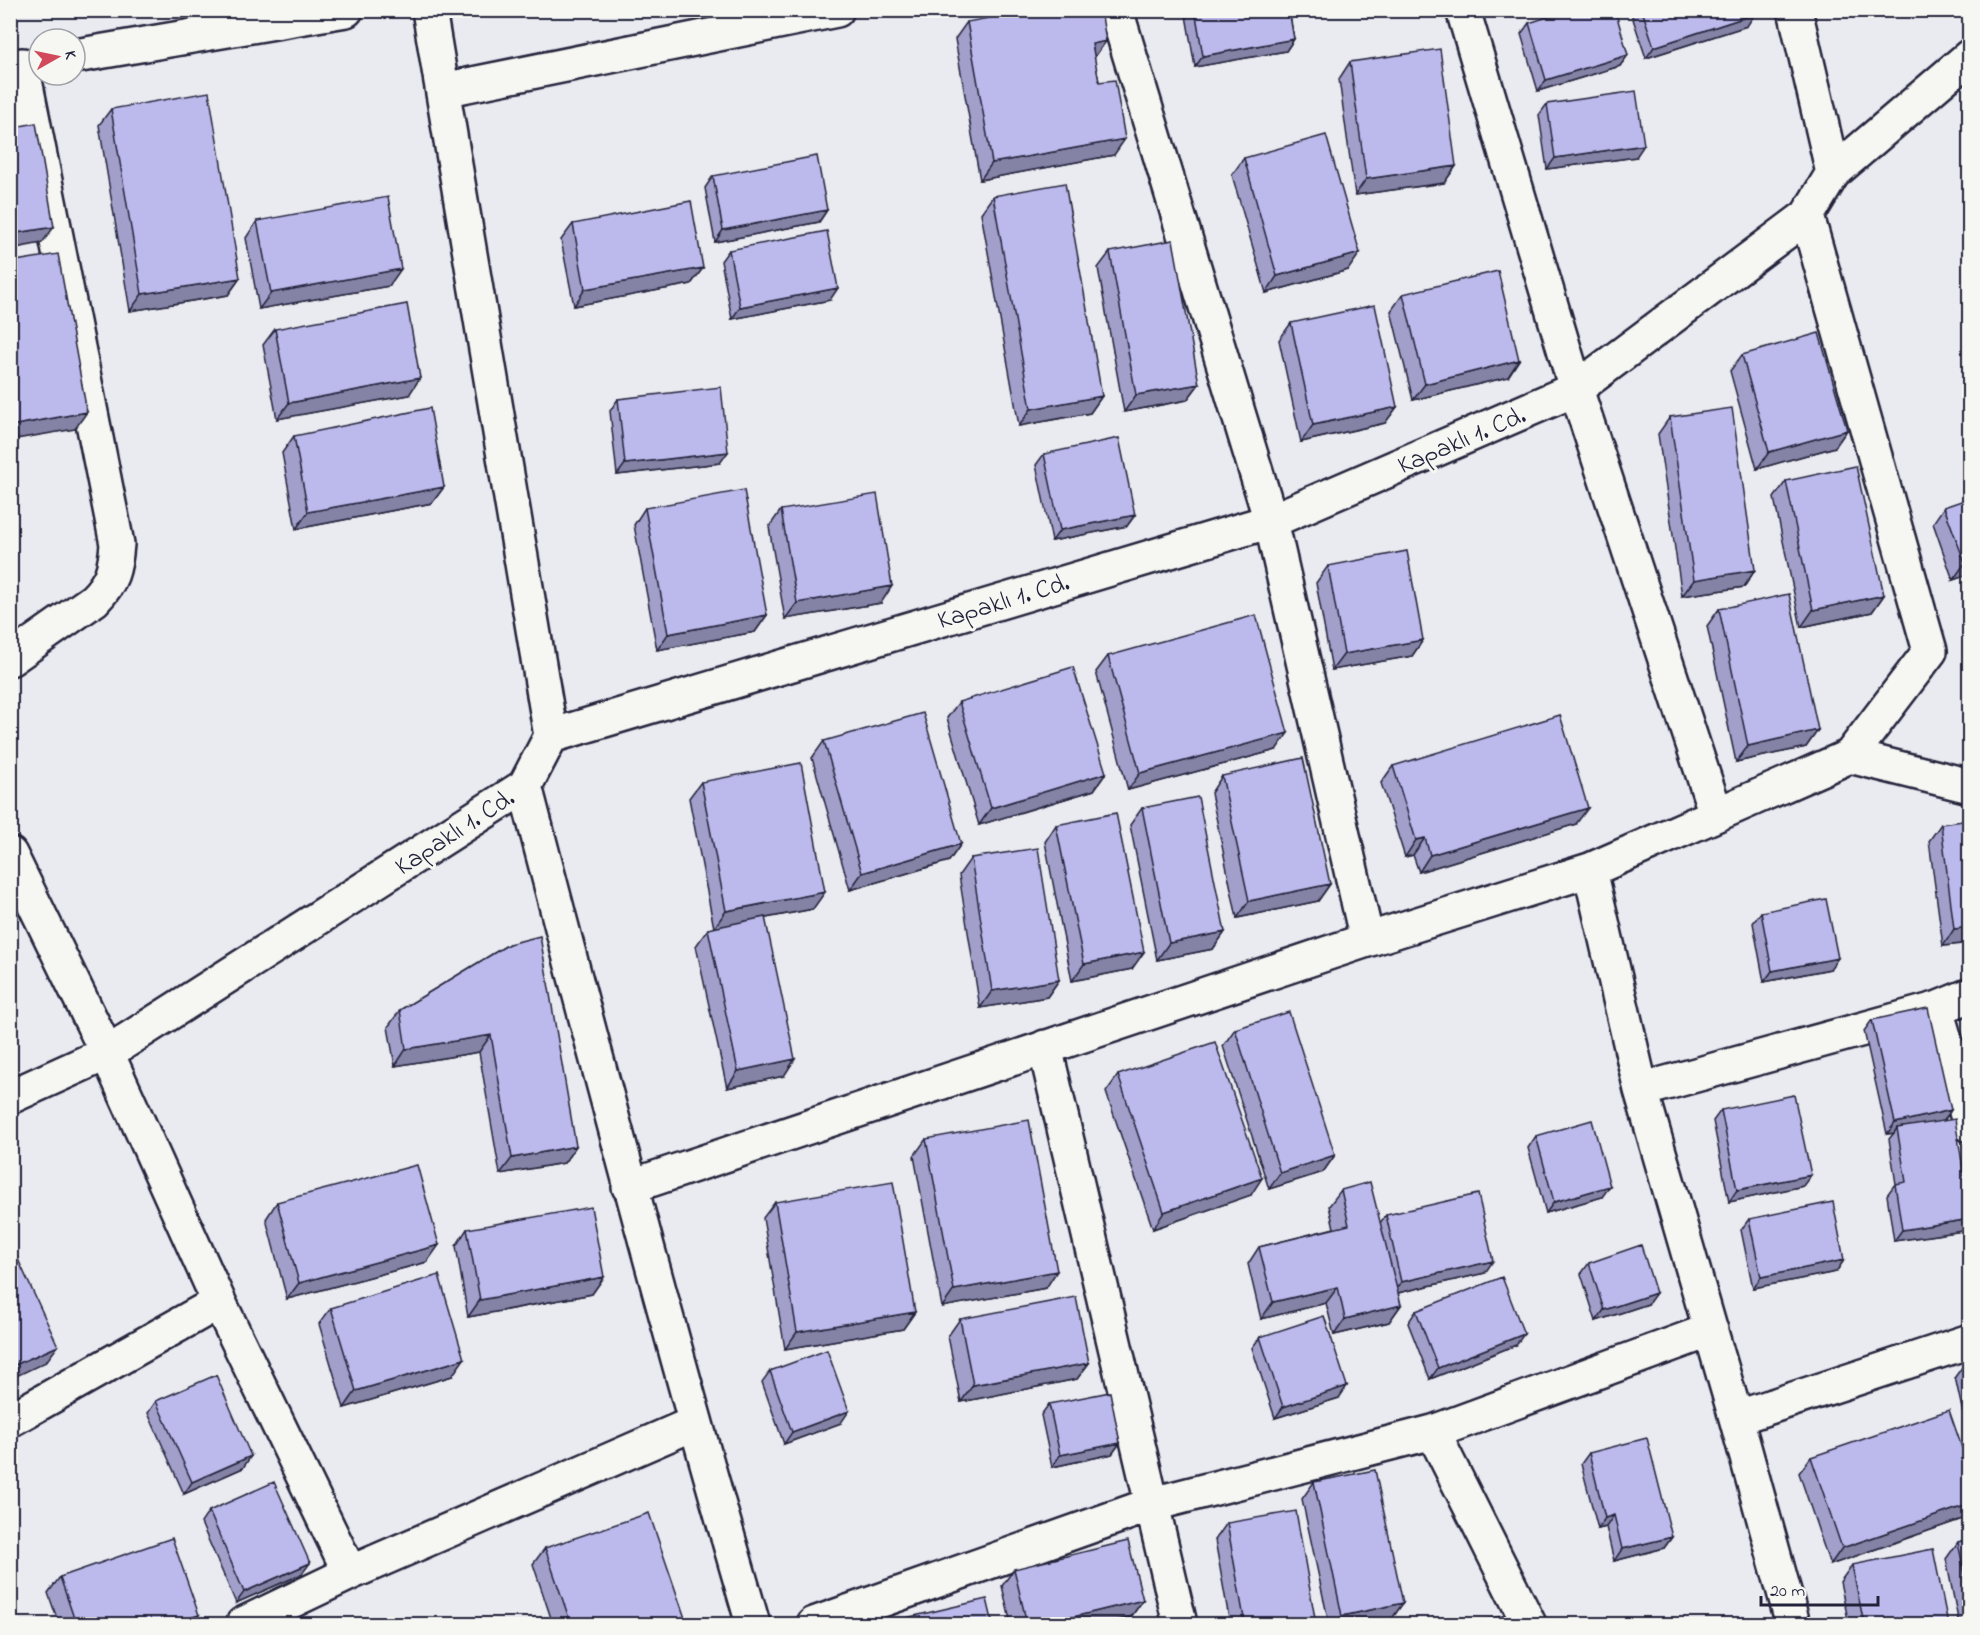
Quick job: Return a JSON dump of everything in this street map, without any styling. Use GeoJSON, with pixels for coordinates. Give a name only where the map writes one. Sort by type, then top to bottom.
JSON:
{"type":"FeatureCollection","features":[{"type":"Feature","properties":{"kind":"street"},"geometry":{"type":"LineString","coordinates":[[87,54],[346,10]]}},
{"type":"Feature","properties":{"kind":"street"},"geometry":{"type":"LineString","coordinates":[[429,10],[551,736]]}},
{"type":"Feature","properties":{"kind":"street"},"geometry":{"type":"LineString","coordinates":[[443,90],[837,10]]}},
{"type":"Feature","properties":{"kind":"street"},"geometry":{"type":"LineString","coordinates":[[1116,10],[1271,521],[1367,940]]}},
{"type":"Feature","properties":{"kind":"street"},"geometry":{"type":"LineString","coordinates":[[1463,10],[1575,389],[1716,814]]}},
{"type":"Feature","properties":{"kind":"street"},"geometry":{"type":"LineString","coordinates":[[1795,10],[1833,172]]}},
{"type":"Feature","properties":{"kind":"street","name":"Kapaklı 1. Cd."},"geometry":{"type":"LineString","coordinates":[[10,1097],[107,1053],[525,786],[551,736],[1271,521],[1575,389],[1807,216],[1833,172],[1970,56]]}},
{"type":"Feature","properties":{"kind":"street"},"geometry":{"type":"LineString","coordinates":[[10,659],[94,600],[106,588],[116,567],[117,544],[24,65]]}},
{"type":"Feature","properties":{"kind":"street"},"geometry":{"type":"LineString","coordinates":[[629,1187],[1367,940],[1590,870],[1850,756],[1930,651],[1807,216]]}},
{"type":"Feature","properties":{"kind":"street"},"geometry":{"type":"LineString","coordinates":[[1850,756],[1970,786]]}},
{"type":"Feature","properties":{"kind":"street"},"geometry":{"type":"LineString","coordinates":[[525,786],[629,1187],[694,1423],[753,1624]]}},
{"type":"Feature","properties":{"kind":"street"},"geometry":{"type":"LineString","coordinates":[[10,854],[107,1053],[219,1302],[350,1573]]}},
{"type":"Feature","properties":{"kind":"street"},"geometry":{"type":"LineString","coordinates":[[1590,870],[1641,1090],[1793,1624]]}},
{"type":"Feature","properties":{"kind":"street"},"geometry":{"type":"LineString","coordinates":[[1641,1090],[1936,1009],[1970,995]]}},
{"type":"Feature","properties":{"kind":"street"},"geometry":{"type":"LineString","coordinates":[[1936,1009],[1970,1125]]}},
{"type":"Feature","properties":{"kind":"street"},"geometry":{"type":"LineString","coordinates":[[1045,1047],[1180,1624]]}},
{"type":"Feature","properties":{"kind":"street"},"geometry":{"type":"LineString","coordinates":[[10,1420],[219,1302]]}},
{"type":"Feature","properties":{"kind":"street"},"geometry":{"type":"LineString","coordinates":[[814,1624],[1153,1504],[1433,1432],[1711,1330]]}},
{"type":"Feature","properties":{"kind":"street"},"geometry":{"type":"LineString","coordinates":[[1736,1418],[1970,1341]]}},
{"type":"Feature","properties":{"kind":"street"},"geometry":{"type":"LineString","coordinates":[[243,1624],[350,1573],[694,1423]]}},
{"type":"Feature","properties":{"kind":"street"},"geometry":{"type":"LineString","coordinates":[[1433,1432],[1529,1624]]}},
{"type":"Feature","properties":{"kind":"building"},"geometry":{"type":"Polygon","coordinates":[[[1032,10],[1101,10],[1106,41],[1092,44],[1099,82],[1115,80],[1125,139],[992,163],[967,22],[1032,10]]]}},
{"type":"Feature","properties":{"kind":"building"},"geometry":{"type":"Polygon","coordinates":[[[1195,10],[1289,10],[1294,39],[1203,56],[1195,10]]]}},
{"type":"Feature","properties":{"kind":"building"},"geometry":{"type":"Polygon","coordinates":[[[1569,10],[1615,10],[1628,55],[1546,80],[1529,23],[1569,10]]]}},
{"type":"Feature","properties":{"kind":"building"},"geometry":{"type":"Polygon","coordinates":[[[1642,10],[1754,10],[1755,14],[1654,47],[1642,10]]]}},
{"type":"Feature","properties":{"kind":"building"},"geometry":{"type":"Polygon","coordinates":[[[1440,49],[1456,166],[1366,179],[1350,62],[1440,49]]]}},
{"type":"Feature","properties":{"kind":"building"},"geometry":{"type":"Polygon","coordinates":[[[1636,91],[1644,145],[1555,158],[1547,104],[1636,91]]]}},
{"type":"Feature","properties":{"kind":"building"},"geometry":{"type":"Polygon","coordinates":[[[209,92],[240,278],[142,294],[111,109],[209,92]]]}},
{"type":"Feature","properties":{"kind":"building"},"geometry":{"type":"Polygon","coordinates":[[[36,123],[54,227],[10,234],[10,128],[36,123]]]}},
{"type":"Feature","properties":{"kind":"building"},"geometry":{"type":"Polygon","coordinates":[[[1326,135],[1360,253],[1277,276],[1244,158],[1326,135]]]}},
{"type":"Feature","properties":{"kind":"building"},"geometry":{"type":"Polygon","coordinates":[[[817,156],[827,210],[723,230],[713,176],[817,156]]]}},
{"type":"Feature","properties":{"kind":"building"},"geometry":{"type":"Polygon","coordinates":[[[1065,183],[1102,396],[1031,409],[993,196],[1065,183]]]}},
{"type":"Feature","properties":{"kind":"building"},"geometry":{"type":"Polygon","coordinates":[[[388,197],[401,269],[271,293],[257,221],[388,197]]]}},
{"type":"Feature","properties":{"kind":"building"},"geometry":{"type":"Polygon","coordinates":[[[691,201],[703,268],[585,289],[573,224],[691,201]]]}},
{"type":"Feature","properties":{"kind":"building"},"geometry":{"type":"Polygon","coordinates":[[[827,231],[838,288],[740,307],[729,250],[827,231]]]}},
{"type":"Feature","properties":{"kind":"building"},"geometry":{"type":"Polygon","coordinates":[[[1173,240],[1199,384],[1136,395],[1110,252],[1173,240]]]}},
{"type":"Feature","properties":{"kind":"building"},"geometry":{"type":"Polygon","coordinates":[[[58,254],[87,412],[10,426],[10,262],[58,254]]]}},
{"type":"Feature","properties":{"kind":"building"},"geometry":{"type":"Polygon","coordinates":[[[1498,271],[1519,360],[1425,384],[1403,294],[1498,271]]]}},
{"type":"Feature","properties":{"kind":"building"},"geometry":{"type":"Polygon","coordinates":[[[407,304],[420,378],[289,403],[275,329],[407,304]]]}},
{"type":"Feature","properties":{"kind":"building"},"geometry":{"type":"Polygon","coordinates":[[[1375,305],[1397,407],[1313,425],[1291,323],[1375,305]]]}},
{"type":"Feature","properties":{"kind":"building"},"geometry":{"type":"Polygon","coordinates":[[[1819,333],[1847,430],[1769,452],[1742,355],[1819,333]]]}},
{"type":"Feature","properties":{"kind":"building"},"geometry":{"type":"Polygon","coordinates":[[[721,387],[728,452],[625,464],[618,399],[721,387]]]}},
{"type":"Feature","properties":{"kind":"building"},"geometry":{"type":"Polygon","coordinates":[[[430,408],[444,487],[308,512],[294,436],[430,408]]]}},
{"type":"Feature","properties":{"kind":"building"},"geometry":{"type":"Polygon","coordinates":[[[1732,408],[1755,570],[1694,580],[1670,417],[1732,408]]]}},
{"type":"Feature","properties":{"kind":"building"},"geometry":{"type":"Polygon","coordinates":[[[1119,438],[1135,515],[1060,530],[1044,454],[1119,438]]]}},
{"type":"Feature","properties":{"kind":"building"},"geometry":{"type":"Polygon","coordinates":[[[1856,466],[1884,595],[1813,610],[1786,481],[1856,466]]]}},
{"type":"Feature","properties":{"kind":"building"},"geometry":{"type":"Polygon","coordinates":[[[744,490],[767,615],[668,634],[645,508],[744,490]]]}},
{"type":"Feature","properties":{"kind":"building"},"geometry":{"type":"Polygon","coordinates":[[[877,494],[892,586],[797,603],[781,510],[877,494]]]}},
{"type":"Feature","properties":{"kind":"building"},"geometry":{"type":"Polygon","coordinates":[[[1970,498],[1970,562],[1965,563],[1944,507],[1970,498]]]}},
{"type":"Feature","properties":{"kind":"building"},"geometry":{"type":"Polygon","coordinates":[[[1407,551],[1423,640],[1344,654],[1328,566],[1407,551]]]}},
{"type":"Feature","properties":{"kind":"building"},"geometry":{"type":"Polygon","coordinates":[[[1789,594],[1818,730],[1748,746],[1719,609],[1789,594]]]}},
{"type":"Feature","properties":{"kind":"building"},"geometry":{"type":"Polygon","coordinates":[[[1256,615],[1288,733],[1140,773],[1108,656],[1256,615]]]}},
{"type":"Feature","properties":{"kind":"building"},"geometry":{"type":"Polygon","coordinates":[[[1073,667],[1106,773],[991,808],[959,702],[1073,667]]]}},
{"type":"Feature","properties":{"kind":"building"},"geometry":{"type":"Polygon","coordinates":[[[923,713],[961,844],[862,873],[824,741],[923,713]]]}},
{"type":"Feature","properties":{"kind":"building"},"geometry":{"type":"Polygon","coordinates":[[[1560,715],[1588,808],[1430,855],[1425,838],[1416,840],[1393,766],[1560,715]]]}},
{"type":"Feature","properties":{"kind":"building"},"geometry":{"type":"Polygon","coordinates":[[[1303,758],[1330,884],[1249,901],[1222,776],[1303,758]]]}},
{"type":"Feature","properties":{"kind":"building"},"geometry":{"type":"Polygon","coordinates":[[[801,763],[825,892],[726,911],[701,782],[801,763]]]}},
{"type":"Feature","properties":{"kind":"building"},"geometry":{"type":"Polygon","coordinates":[[[1198,797],[1225,932],[1169,943],[1142,808],[1198,797]]]}},
{"type":"Feature","properties":{"kind":"building"},"geometry":{"type":"Polygon","coordinates":[[[1116,813],[1144,952],[1084,964],[1056,825],[1116,813]]]}},
{"type":"Feature","properties":{"kind":"building"},"geometry":{"type":"Polygon","coordinates":[[[1970,820],[1970,927],[1954,929],[1941,824],[1970,820]]]}},
{"type":"Feature","properties":{"kind":"building"},"geometry":{"type":"Polygon","coordinates":[[[1038,848],[1059,980],[992,991],[971,858],[1038,848]]]}},
{"type":"Feature","properties":{"kind":"building"},"geometry":{"type":"Polygon","coordinates":[[[1826,899],[1838,958],[1772,971],[1761,912],[1826,899]]]}},
{"type":"Feature","properties":{"kind":"building"},"geometry":{"type":"Polygon","coordinates":[[[765,917],[795,1059],[738,1071],[708,929],[765,917]]]}},
{"type":"Feature","properties":{"kind":"building"},"geometry":{"type":"Polygon","coordinates":[[[540,936],[576,1146],[512,1158],[491,1035],[406,1049],[400,1010],[509,944],[540,936]]]}},
{"type":"Feature","properties":{"kind":"building"},"geometry":{"type":"Polygon","coordinates":[[[1928,1008],[1951,1110],[1895,1123],[1872,1020],[1928,1008]]]}},
{"type":"Feature","properties":{"kind":"building"},"geometry":{"type":"Polygon","coordinates":[[[1289,1012],[1335,1155],[1280,1173],[1235,1029],[1289,1012]]]}},
{"type":"Feature","properties":{"kind":"building"},"geometry":{"type":"Polygon","coordinates":[[[1215,1042],[1262,1178],[1164,1212],[1118,1075],[1215,1042]]]}},
{"type":"Feature","properties":{"kind":"building"},"geometry":{"type":"Polygon","coordinates":[[[1794,1095],[1811,1175],[1737,1190],[1721,1110],[1794,1095]]]}},
{"type":"Feature","properties":{"kind":"building"},"geometry":{"type":"Polygon","coordinates":[[[1955,1119],[1970,1219],[1902,1230],[1895,1184],[1906,1182],[1897,1128],[1955,1119]]]}},
{"type":"Feature","properties":{"kind":"building"},"geometry":{"type":"Polygon","coordinates":[[[1029,1120],[1057,1271],[954,1290],[926,1139],[1029,1120]]]}},
{"type":"Feature","properties":{"kind":"building"},"geometry":{"type":"Polygon","coordinates":[[[1592,1120],[1610,1186],[1554,1202],[1536,1136],[1592,1120]]]}},
{"type":"Feature","properties":{"kind":"building"},"geometry":{"type":"Polygon","coordinates":[[[417,1165],[439,1245],[299,1283],[277,1202],[417,1165]]]}},
{"type":"Feature","properties":{"kind":"building"},"geometry":{"type":"Polygon","coordinates":[[[893,1182],[915,1312],[797,1332],[775,1202],[893,1182]]]}},
{"type":"Feature","properties":{"kind":"building"},"geometry":{"type":"Polygon","coordinates":[[[1370,1182],[1401,1305],[1345,1319],[1338,1287],[1273,1302],[1259,1247],[1349,1225],[1341,1190],[1370,1182]]]}},
{"type":"Feature","properties":{"kind":"building"},"geometry":{"type":"Polygon","coordinates":[[[1478,1194],[1493,1261],[1401,1282],[1386,1215],[1478,1194]]]}},
{"type":"Feature","properties":{"kind":"building"},"geometry":{"type":"Polygon","coordinates":[[[1833,1202],[1844,1260],[1761,1277],[1749,1219],[1833,1202]]]}},
{"type":"Feature","properties":{"kind":"building"},"geometry":{"type":"Polygon","coordinates":[[[591,1207],[604,1277],[480,1300],[467,1229],[591,1207]]]}},
{"type":"Feature","properties":{"kind":"building"},"geometry":{"type":"Polygon","coordinates":[[[10,1242],[58,1346],[10,1367],[10,1242]]]}},
{"type":"Feature","properties":{"kind":"building"},"geometry":{"type":"Polygon","coordinates":[[[1641,1245],[1656,1293],[1604,1310],[1589,1263],[1641,1245]]]}},
{"type":"Feature","properties":{"kind":"building"},"geometry":{"type":"Polygon","coordinates":[[[439,1275],[464,1359],[356,1391],[331,1308],[439,1275]]]}},
{"type":"Feature","properties":{"kind":"building"},"geometry":{"type":"Polygon","coordinates":[[[1502,1277],[1524,1334],[1438,1368],[1416,1311],[1502,1277]]]}},
{"type":"Feature","properties":{"kind":"building"},"geometry":{"type":"Polygon","coordinates":[[[1076,1297],[1089,1363],[973,1385],[960,1319],[1076,1297]]]}},
{"type":"Feature","properties":{"kind":"building"},"geometry":{"type":"Polygon","coordinates":[[[1324,1316],[1347,1386],[1283,1407],[1260,1337],[1324,1316]]]}},
{"type":"Feature","properties":{"kind":"building"},"geometry":{"type":"Polygon","coordinates":[[[827,1350],[849,1411],[792,1432],[770,1371],[827,1350]]]}},
{"type":"Feature","properties":{"kind":"building"},"geometry":{"type":"Polygon","coordinates":[[[1970,1364],[1970,1395],[1963,1366],[1970,1364]]]}},
{"type":"Feature","properties":{"kind":"building"},"geometry":{"type":"Polygon","coordinates":[[[216,1375],[251,1456],[192,1482],[156,1401],[216,1375]]]}},
{"type":"Feature","properties":{"kind":"building"},"geometry":{"type":"Polygon","coordinates":[[[1110,1392],[1120,1443],[1060,1455],[1049,1404],[1110,1392]]]}},
{"type":"Feature","properties":{"kind":"building"},"geometry":{"type":"Polygon","coordinates":[[[1949,1410],[1970,1471],[1970,1504],[1842,1548],[1811,1457],[1949,1410]]]}},
{"type":"Feature","properties":{"kind":"building"},"geometry":{"type":"Polygon","coordinates":[[[1647,1438],[1672,1537],[1622,1549],[1614,1515],[1605,1518],[1589,1453],[1647,1438]]]}},
{"type":"Feature","properties":{"kind":"building"},"geometry":{"type":"Polygon","coordinates":[[[1375,1470],[1403,1603],[1342,1616],[1314,1482],[1375,1470]]]}},
{"type":"Feature","properties":{"kind":"building"},"geometry":{"type":"Polygon","coordinates":[[[274,1482],[310,1563],[244,1592],[209,1511],[274,1482]]]}},
{"type":"Feature","properties":{"kind":"building"},"geometry":{"type":"Polygon","coordinates":[[[1296,1511],[1316,1624],[1245,1624],[1227,1523],[1296,1511]]]}},
{"type":"Feature","properties":{"kind":"building"},"geometry":{"type":"Polygon","coordinates":[[[649,1513],[687,1624],[571,1624],[545,1548],[649,1513]]]}},
{"type":"Feature","properties":{"kind":"building"},"geometry":{"type":"Polygon","coordinates":[[[172,1538],[199,1615],[170,1624],[76,1624],[60,1577],[172,1538]]]}},
{"type":"Feature","properties":{"kind":"building"},"geometry":{"type":"Polygon","coordinates":[[[1970,1539],[1970,1601],[1958,1542],[1970,1539]]]}},
{"type":"Feature","properties":{"kind":"building"},"geometry":{"type":"Polygon","coordinates":[[[1128,1541],[1143,1600],[1044,1624],[1027,1624],[1014,1569],[1128,1541]]]}},
{"type":"Feature","properties":{"kind":"building"},"geometry":{"type":"Polygon","coordinates":[[[1933,1549],[1948,1624],[1864,1624],[1852,1565],[1933,1549]]]}},
{"type":"Feature","properties":{"kind":"building"},"geometry":{"type":"Polygon","coordinates":[[[10,1555],[18,1571],[10,1575],[10,1555]]]}},
{"type":"Feature","properties":{"kind":"building"},"geometry":{"type":"Polygon","coordinates":[[[987,1599],[993,1624],[880,1624],[987,1599]]]}},
{"type":"Feature","properties":{"kind":"building"},"geometry":{"type":"Polygon","coordinates":[[[1503,1616],[1504,1624],[1463,1624],[1503,1616]]]}}]}
